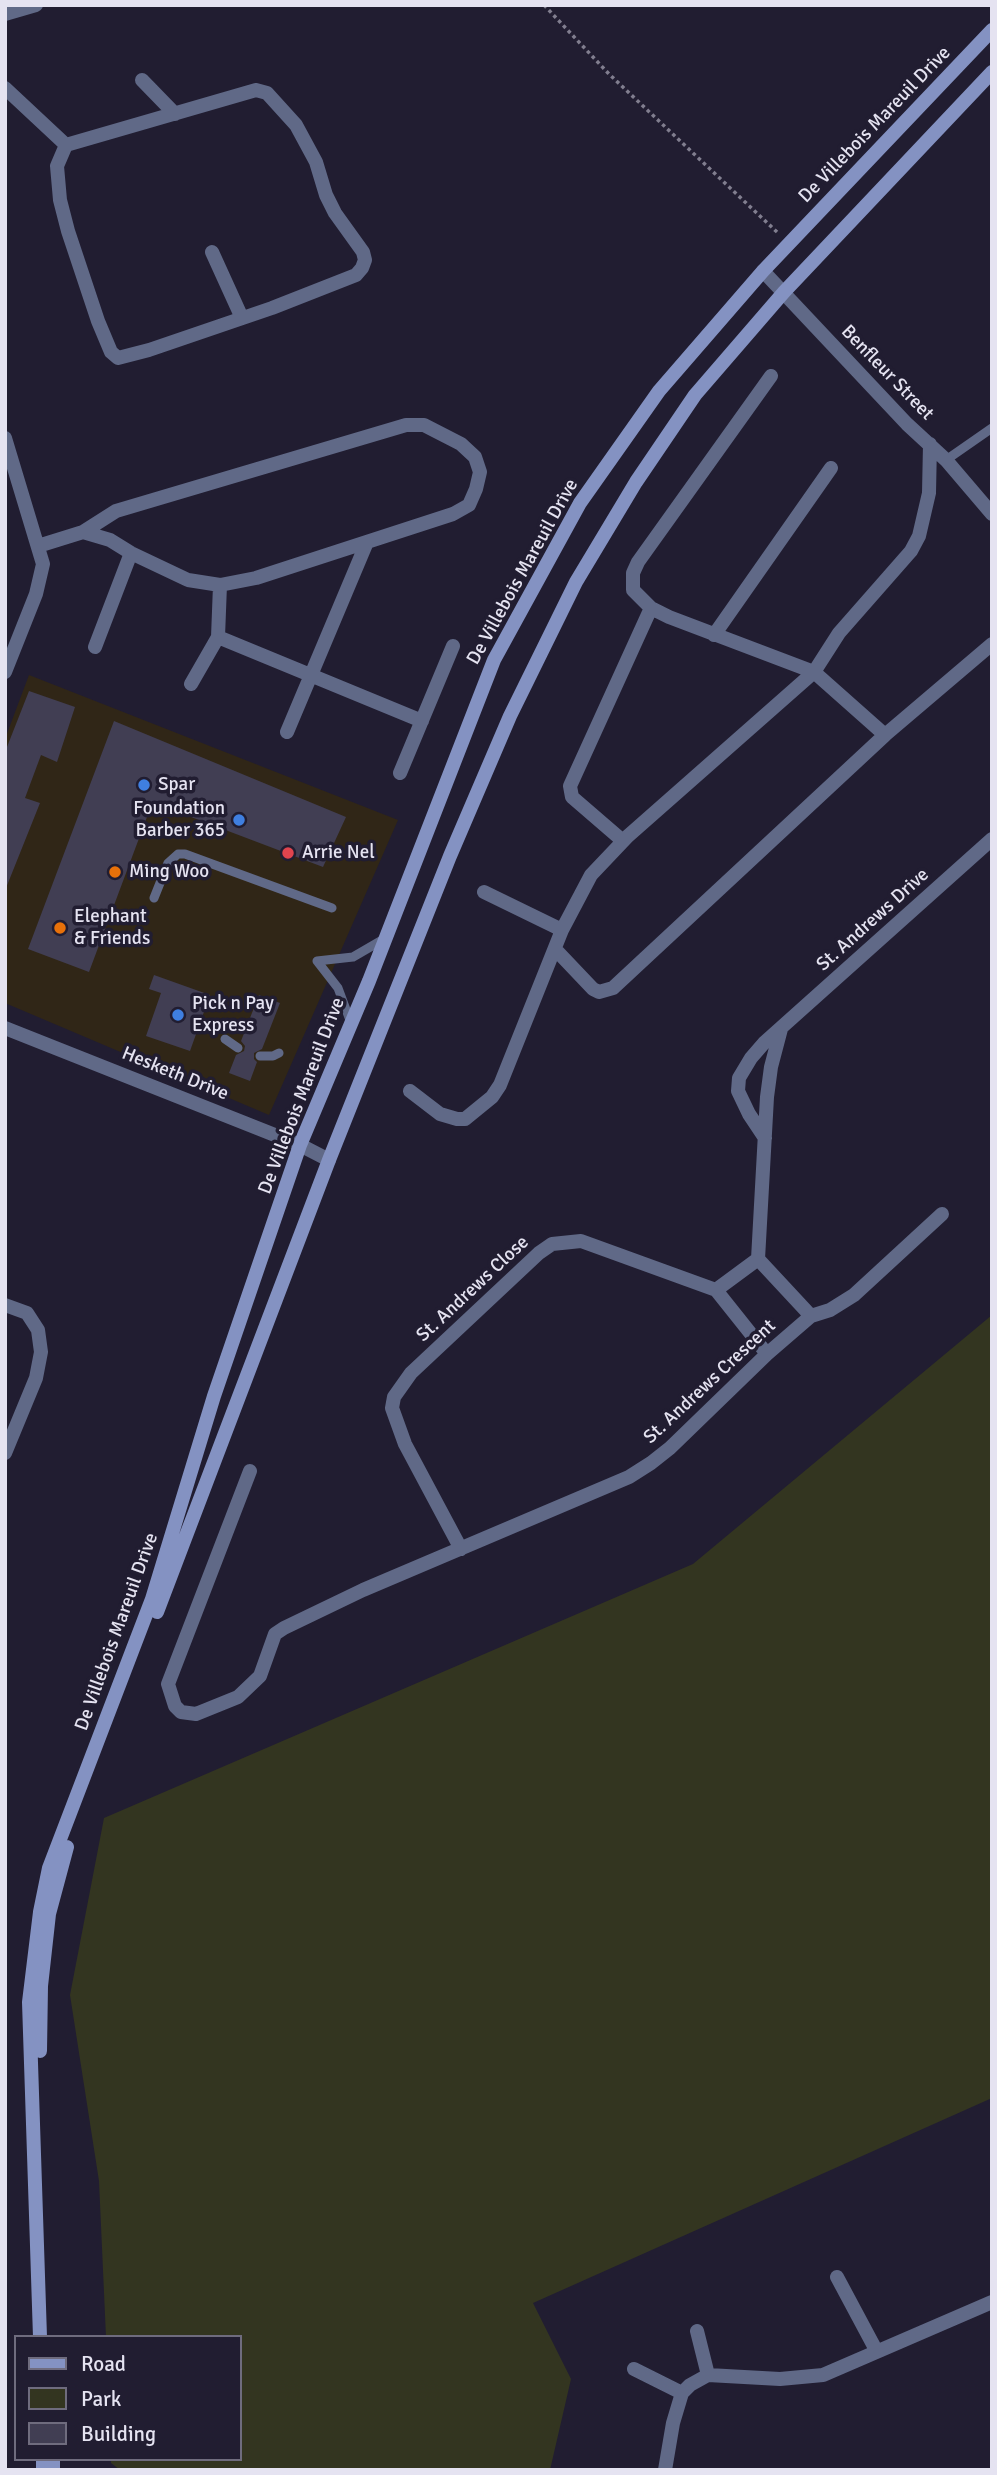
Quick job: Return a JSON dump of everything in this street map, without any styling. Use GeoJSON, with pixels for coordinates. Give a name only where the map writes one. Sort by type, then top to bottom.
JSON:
{"type":"FeatureCollection","features":[{"type":"Feature","properties":{"kind":"main road","name":"De Villebois Mareuil Drive"},"geometry":{"type":"LineString","coordinates":[[40,2335],[29,2002],[43,1892],[49,1868],[152,1599],[214,1396],[300,1144],[351,1024],[494,660],[580,503],[659,391],[763,271],[992,30]]}},
{"type":"Feature","properties":{"kind":"main road","name":"De Villebois Mareuil Drive"},"geometry":{"type":"LineString","coordinates":[[49,2335],[40,2066],[41,1986],[53,1896],[65,1852],[329,1160],[472,805],[510,716],[576,582],[636,482],[695,395],[784,292],[992,72]]}},
{"type":"Feature","properties":{"kind":"street"},"geometry":{"type":"LineString","coordinates":[[5,14],[36,5]]}},
{"type":"Feature","properties":{"kind":"street"},"geometry":{"type":"LineString","coordinates":[[142,79],[175,114]]}},
{"type":"Feature","properties":{"kind":"street"},"geometry":{"type":"LineString","coordinates":[[5,88],[66,145]]}},
{"type":"Feature","properties":{"kind":"street"},"geometry":{"type":"LineString","coordinates":[[256,90],[267,93],[296,125],[316,162],[326,195],[335,213],[363,252],[365,260],[362,268],[356,275],[242,318],[149,350],[123,357],[114,355],[98,321],[60,200],[57,166],[66,145],[256,90]]}},
{"type":"Feature","properties":{"kind":"street"},"geometry":{"type":"LineString","coordinates":[[212,252],[242,318]]}},
{"type":"Feature","properties":{"kind":"street","name":"Benfleur Street"},"geometry":{"type":"LineString","coordinates":[[763,271],[907,424],[946,460],[992,514]]}},
{"type":"Feature","properties":{"kind":"street"},"geometry":{"type":"LineString","coordinates":[[771,376],[638,562],[633,573],[633,590],[651,608],[714,635],[814,672],[885,735]]}},
{"type":"Feature","properties":{"kind":"street"},"geometry":{"type":"LineString","coordinates":[[38,546],[83,532],[116,511],[406,425],[424,425],[461,444],[475,457],[480,472],[469,505],[453,514],[256,578],[220,585],[188,580],[110,540],[83,532]]}},
{"type":"Feature","properties":{"kind":"street"},"geometry":{"type":"LineString","coordinates":[[5,438],[43,564],[40,582],[5,672]]}},
{"type":"Feature","properties":{"kind":"street"},"geometry":{"type":"LineString","coordinates":[[410,1091],[448,1119],[465,1119],[487,1103],[500,1085],[562,930],[591,875],[623,841],[814,672],[839,632],[901,564],[919,536],[929,494],[930,444]]}},
{"type":"Feature","properties":{"kind":"street"},"geometry":{"type":"LineString","coordinates":[[714,635],[831,468]]}},
{"type":"Feature","properties":{"kind":"street"},"geometry":{"type":"LineString","coordinates":[[287,732],[367,542]]}},
{"type":"Feature","properties":{"kind":"street"},"geometry":{"type":"LineString","coordinates":[[95,647],[131,553]]}},
{"type":"Feature","properties":{"kind":"street"},"geometry":{"type":"LineString","coordinates":[[191,684],[218,637],[220,585]]}},
{"type":"Feature","properties":{"kind":"street"},"geometry":{"type":"LineString","coordinates":[[623,841],[572,797],[570,786],[651,608]]}},
{"type":"Feature","properties":{"kind":"street"},"geometry":{"type":"LineString","coordinates":[[218,637],[422,721]]}},
{"type":"Feature","properties":{"kind":"street"},"geometry":{"type":"LineString","coordinates":[[555,949],[593,989],[599,992],[612,988],[885,735],[992,644]]}},
{"type":"Feature","properties":{"kind":"street"},"geometry":{"type":"LineString","coordinates":[[400,773],[453,646]]}},
{"type":"Feature","properties":{"kind":"street","name":"St. Andrews Drive"},"geometry":{"type":"LineString","coordinates":[[765,1138],[738,1091],[739,1078],[758,1050],[992,839]]}},
{"type":"Feature","properties":{"kind":"street"},"geometry":{"type":"LineString","coordinates":[[484,892],[562,930]]}},
{"type":"Feature","properties":{"kind":"street","name":"Hesketh Drive"},"geometry":{"type":"LineString","coordinates":[[5,1028],[300,1144],[329,1160]]}},
{"type":"Feature","properties":{"kind":"street"},"geometry":{"type":"LineString","coordinates":[[781,1029],[771,1068],[758,1259],[810,1316]]}},
{"type":"Feature","properties":{"kind":"street","name":"St. Andrews Crescent"},"geometry":{"type":"LineString","coordinates":[[250,1471],[168,1684],[175,1706],[181,1712],[196,1714],[238,1697],[260,1676],[275,1634],[284,1628],[363,1590],[629,1477],[670,1448],[810,1316],[830,1310],[854,1295],[942,1214]]}},
{"type":"Feature","properties":{"kind":"street","name":"St. Andrews Close"},"geometry":{"type":"LineString","coordinates":[[461,1549],[405,1444],[391,1408],[394,1397],[411,1373],[539,1253],[552,1244],[581,1241],[716,1290]]}},
{"type":"Feature","properties":{"kind":"street"},"geometry":{"type":"LineString","coordinates":[[758,1259],[716,1290],[767,1354]]}},
{"type":"Feature","properties":{"kind":"street"},"geometry":{"type":"LineString","coordinates":[[5,1305],[27,1313],[38,1330],[41,1352],[36,1378],[5,1452]]}},
{"type":"Feature","properties":{"kind":"street"},"geometry":{"type":"LineString","coordinates":[[837,2277],[876,2350]]}},
{"type":"Feature","properties":{"kind":"street"},"geometry":{"type":"LineString","coordinates":[[664,2470],[682,2393],[708,2375],[780,2379],[823,2375],[992,2302]]}},
{"type":"Feature","properties":{"kind":"street"},"geometry":{"type":"LineString","coordinates":[[697,2331],[708,2375]]}},
{"type":"Feature","properties":{"kind":"street"},"geometry":{"type":"LineString","coordinates":[[635,2369],[682,2393]]}},
{"type":"Feature","properties":{"kind":"lane"},"geometry":{"type":"LineString","coordinates":[[946,460],[992,428]]}},
{"type":"Feature","properties":{"kind":"lane"},"geometry":{"type":"LineString","coordinates":[[154,898],[168,863],[178,854],[185,854],[332,908]]}},
{"type":"Feature","properties":{"kind":"lane"},"geometry":{"type":"LineString","coordinates":[[351,1024],[338,988],[317,961],[353,957],[384,939]]}},
{"type":"Feature","properties":{"kind":"lane"},"geometry":{"type":"LineString","coordinates":[[225,1039],[239,1048]]}},
{"type":"Feature","properties":{"kind":"lane"},"geometry":{"type":"LineString","coordinates":[[260,1055],[273,1056],[279,1052]]}},
{"type":"Feature","properties":{"kind":"path"},"geometry":{"type":"LineString","coordinates":[[544,5],[608,74],[789,243]]}},
{"type":"Feature","properties":{"kind":"shaded area"},"geometry":{"type":"Polygon","coordinates":[[[29,675],[398,820],[269,1115],[5,1003],[5,739],[29,675]]]}},
{"type":"Feature","properties":{"kind":"green space"},"geometry":{"type":"Polygon","coordinates":[[[992,1315],[992,2098],[533,2303],[571,2379],[550,2470],[120,2470],[111,2461],[242,2461],[242,2335],[106,2335],[99,2181],[70,1995],[104,1818],[693,1564],[992,1315]]]}},
{"type":"Feature","properties":{"kind":"building"},"geometry":{"type":"Polygon","coordinates":[[[29,691],[75,707],[57,762],[41,755],[25,798],[40,803],[6,888],[5,752],[29,691]]]}},
{"type":"Feature","properties":{"kind":"building"},"geometry":{"type":"Polygon","coordinates":[[[114,721],[346,817],[323,867],[170,809],[147,817],[89,972],[28,949],[114,721]]]}},
{"type":"Feature","properties":{"kind":"building","name":"Pick n Pay Express"},"geometry":{"type":"Polygon","coordinates":[[[154,975],[210,995],[190,1051],[146,1036],[161,993],[149,989],[154,975]]]}},
{"type":"Feature","properties":{"kind":"building"},"geometry":{"type":"Polygon","coordinates":[[[259,995],[280,1003],[262,1049],[254,1053],[257,1062],[250,1081],[229,1073],[236,1055],[244,1051],[245,1046],[241,1041],[259,995]]]}},
{"type":"Feature","properties":{"kind":"place","name":"Spar"},"geometry":{"type":"Point","coordinates":[144,785]}},
{"type":"Feature","properties":{"kind":"place","name":"Foundation Barber 365"},"geometry":{"type":"Point","coordinates":[239,820]}},
{"type":"Feature","properties":{"kind":"place","name":"Arrie Nel"},"geometry":{"type":"Point","coordinates":[288,853]}},
{"type":"Feature","properties":{"kind":"place","name":"Ming Woo"},"geometry":{"type":"Point","coordinates":[115,872]}},
{"type":"Feature","properties":{"kind":"place","name":"Elephant & Friends"},"geometry":{"type":"Point","coordinates":[60,928]}},
{"type":"Feature","properties":{"kind":"place","name":"Pick n Pay Express"},"geometry":{"type":"Point","coordinates":[178,1015]}}]}
